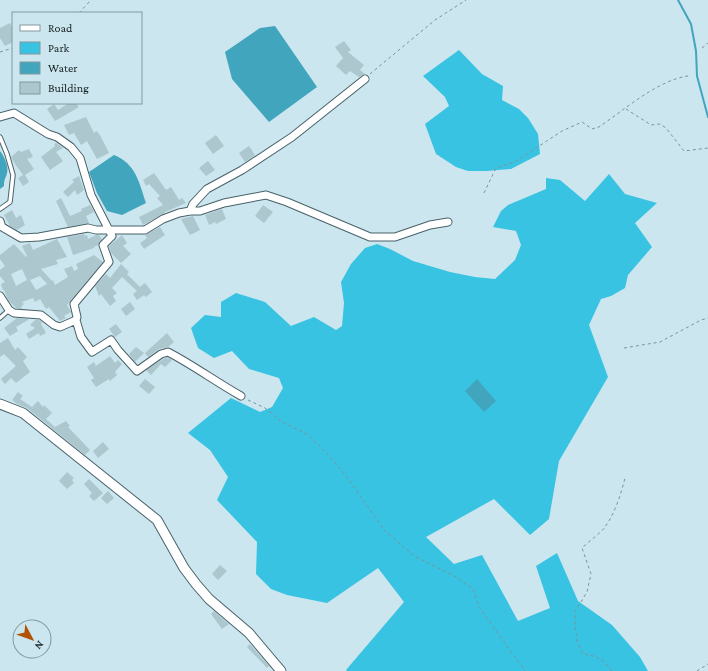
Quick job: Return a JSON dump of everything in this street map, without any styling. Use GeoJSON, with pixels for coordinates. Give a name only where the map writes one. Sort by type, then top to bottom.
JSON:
{"type":"FeatureCollection","features":[{"type":"Feature","properties":{"kind":"street"},"geometry":{"type":"LineString","coordinates":[[190,211],[193,204],[207,189],[242,170],[292,137],[365,79]]}},
{"type":"Feature","properties":{"kind":"street"},"geometry":{"type":"LineString","coordinates":[[0,117],[14,113],[48,134],[57,137],[71,147],[80,158],[91,195],[112,236],[103,246],[109,262],[74,304],[77,316],[76,320],[81,337],[92,352],[111,340],[137,371],[161,354],[168,352],[184,360],[217,383],[241,396]]}},
{"type":"Feature","properties":{"kind":"street"},"geometry":{"type":"LineString","coordinates":[[0,221],[2,226],[21,238],[38,238],[88,228],[96,230],[145,230],[179,213],[200,211],[224,203],[266,195],[287,202],[370,237],[395,237],[430,224],[448,222]]}},
{"type":"Feature","properties":{"kind":"street"},"geometry":{"type":"LineString","coordinates":[[0,296],[9,310],[14,313],[41,315],[54,325],[60,327],[76,320]]}},
{"type":"Feature","properties":{"kind":"street"},"geometry":{"type":"LineString","coordinates":[[0,404],[23,413],[157,520],[184,568],[196,584],[209,599],[249,633],[281,671]]}},
{"type":"Feature","properties":{"kind":"lane"},"geometry":{"type":"LineString","coordinates":[[0,137],[7,154],[13,176],[10,202],[0,209]]}},
{"type":"Feature","properties":{"kind":"lane"},"geometry":{"type":"LineString","coordinates":[[0,318],[9,310]]}},
{"type":"Feature","properties":{"kind":"path"},"geometry":{"type":"LineString","coordinates":[[80,12],[91,0]]}},
{"type":"Feature","properties":{"kind":"path"},"geometry":{"type":"LineString","coordinates":[[365,79],[390,56],[435,20],[466,0]]}},
{"type":"Feature","properties":{"kind":"path"},"geometry":{"type":"LineString","coordinates":[[702,48],[708,43]]}},
{"type":"Feature","properties":{"kind":"path"},"geometry":{"type":"LineString","coordinates":[[0,52],[12,48]]}},
{"type":"Feature","properties":{"kind":"path"},"geometry":{"type":"LineString","coordinates":[[484,193],[496,168],[515,162],[562,130],[582,122],[592,129],[599,127],[658,87],[679,77],[688,76]]}},
{"type":"Feature","properties":{"kind":"path"},"geometry":{"type":"LineString","coordinates":[[626,108],[651,125],[660,124],[666,128],[684,151],[708,148]]}},
{"type":"Feature","properties":{"kind":"path"},"geometry":{"type":"LineString","coordinates":[[624,348],[660,342],[708,318]]}},
{"type":"Feature","properties":{"kind":"path"},"geometry":{"type":"LineString","coordinates":[[241,396],[265,408],[282,422],[307,434],[323,449],[348,477],[384,530],[414,556],[456,577],[473,589],[479,607],[525,671]]}},
{"type":"Feature","properties":{"kind":"path"},"geometry":{"type":"LineString","coordinates":[[612,671],[606,662],[596,656],[583,654],[577,641],[575,612],[585,596],[592,574],[582,548],[590,539],[605,528],[622,490],[625,478]]}},
{"type":"Feature","properties":{"kind":"path"},"geometry":{"type":"LineString","coordinates":[[697,671],[708,664]]}},
{"type":"Feature","properties":{"kind":"green space"},"geometry":{"type":"Polygon","coordinates":[[[459,50],[482,74],[503,86],[502,100],[519,109],[528,118],[538,134],[540,154],[511,169],[468,171],[456,167],[436,154],[425,124],[449,106],[445,97],[423,76],[459,50]]]}},
{"type":"Feature","properties":{"kind":"green space"},"geometry":{"type":"Polygon","coordinates":[[[609,174],[625,194],[657,203],[635,223],[652,247],[628,275],[625,288],[611,296],[601,299],[589,325],[608,377],[559,461],[549,519],[530,535],[494,499],[426,537],[454,564],[482,555],[518,621],[550,608],[536,566],[557,553],[578,601],[612,625],[640,657],[648,671],[347,671],[346,670],[404,602],[378,568],[327,603],[287,595],[271,589],[256,574],[257,542],[217,500],[228,477],[210,450],[188,433],[231,398],[260,412],[272,407],[283,388],[279,378],[249,369],[232,351],[214,358],[198,348],[191,328],[205,315],[221,317],[221,302],[236,293],[265,302],[291,326],[314,317],[336,330],[342,326],[344,303],[341,282],[351,264],[365,248],[377,244],[413,261],[450,272],[495,279],[515,260],[521,245],[516,231],[493,227],[501,211],[508,205],[546,189],[546,178],[560,180],[585,201],[609,174]]]}},
{"type":"Feature","properties":{"kind":"water"},"geometry":{"type":"Polygon","coordinates":[[[275,26],[317,87],[269,122],[232,79],[225,52],[260,28],[275,26]]]}},
{"type":"Feature","properties":{"kind":"water"},"geometry":{"type":"Polygon","coordinates":[[[0,151],[6,161],[7,175],[4,181],[4,186],[0,189],[0,151]]]}},
{"type":"Feature","properties":{"kind":"water"},"geometry":{"type":"Polygon","coordinates":[[[114,155],[127,163],[136,174],[146,203],[122,215],[107,211],[97,193],[89,172],[114,155]]]}},
{"type":"Feature","properties":{"kind":"water"},"geometry":{"type":"Polygon","coordinates":[[[477,379],[496,401],[484,412],[465,391],[477,379]]]}},
{"type":"Feature","properties":{"kind":"building"},"geometry":{"type":"Polygon","coordinates":[[[10,23],[12,27],[12,42],[5,46],[0,38],[0,28],[10,23]]]}},
{"type":"Feature","properties":{"kind":"building"},"geometry":{"type":"Polygon","coordinates":[[[344,41],[351,50],[348,52],[364,65],[360,70],[365,74],[359,77],[350,71],[346,75],[336,66],[343,58],[335,47],[344,41]]]}},
{"type":"Feature","properties":{"kind":"building"},"geometry":{"type":"Polygon","coordinates":[[[54,104],[58,110],[67,104],[77,104],[79,107],[55,121],[47,109],[54,104]]]}},
{"type":"Feature","properties":{"kind":"building"},"geometry":{"type":"Polygon","coordinates":[[[86,117],[94,133],[97,131],[101,137],[109,153],[97,159],[87,141],[81,145],[74,133],[69,135],[64,125],[86,117]]]}},
{"type":"Feature","properties":{"kind":"building"},"geometry":{"type":"Polygon","coordinates":[[[216,135],[224,146],[213,154],[205,143],[216,135]]]}},
{"type":"Feature","properties":{"kind":"building"},"geometry":{"type":"Polygon","coordinates":[[[56,143],[63,148],[56,152],[63,161],[50,170],[41,157],[55,146],[54,144],[56,143]]]}},
{"type":"Feature","properties":{"kind":"building"},"geometry":{"type":"Polygon","coordinates":[[[249,146],[255,155],[245,162],[239,153],[249,146]]]}},
{"type":"Feature","properties":{"kind":"building"},"geometry":{"type":"Polygon","coordinates":[[[29,149],[33,157],[27,159],[34,169],[25,175],[29,182],[23,186],[18,178],[23,175],[11,157],[19,150],[21,152],[29,149]]]}},
{"type":"Feature","properties":{"kind":"building"},"geometry":{"type":"Polygon","coordinates":[[[208,161],[215,170],[206,176],[199,168],[208,161]]]}},
{"type":"Feature","properties":{"kind":"building"},"geometry":{"type":"Polygon","coordinates":[[[154,173],[166,190],[171,187],[179,200],[182,198],[186,203],[165,212],[143,225],[139,217],[163,205],[157,198],[160,196],[149,184],[146,186],[143,180],[154,173]]]}},
{"type":"Feature","properties":{"kind":"building"},"geometry":{"type":"Polygon","coordinates":[[[79,176],[84,190],[77,195],[75,190],[68,197],[63,192],[74,182],[72,180],[79,176]]]}},
{"type":"Feature","properties":{"kind":"building"},"geometry":{"type":"Polygon","coordinates":[[[61,198],[70,216],[82,211],[81,209],[90,205],[94,212],[86,216],[89,223],[68,227],[56,201],[61,198]]]}},
{"type":"Feature","properties":{"kind":"building"},"geometry":{"type":"Polygon","coordinates":[[[263,205],[273,212],[264,223],[255,216],[263,205]]]}},
{"type":"Feature","properties":{"kind":"building"},"geometry":{"type":"Polygon","coordinates":[[[222,209],[226,219],[216,224],[215,222],[209,225],[205,215],[222,209]]]}},
{"type":"Feature","properties":{"kind":"building"},"geometry":{"type":"Polygon","coordinates":[[[12,210],[16,218],[21,215],[25,225],[17,230],[10,226],[4,215],[12,210]]]}},
{"type":"Feature","properties":{"kind":"building"},"geometry":{"type":"Polygon","coordinates":[[[193,216],[200,230],[190,235],[181,219],[193,216]]]}},
{"type":"Feature","properties":{"kind":"building"},"geometry":{"type":"Polygon","coordinates":[[[160,227],[165,235],[144,249],[140,243],[147,238],[145,235],[160,227]]]}},
{"type":"Feature","properties":{"kind":"building"},"geometry":{"type":"Polygon","coordinates":[[[84,234],[85,236],[87,235],[88,239],[99,235],[102,239],[94,248],[73,255],[67,237],[84,234]]]}},
{"type":"Feature","properties":{"kind":"building"},"geometry":{"type":"Polygon","coordinates":[[[122,235],[127,243],[123,246],[131,254],[121,263],[111,253],[109,246],[122,235]]]}},
{"type":"Feature","properties":{"kind":"building"},"geometry":{"type":"Polygon","coordinates":[[[57,239],[67,257],[56,260],[58,264],[41,269],[52,281],[53,280],[55,285],[68,277],[64,269],[72,266],[74,271],[78,269],[76,264],[94,255],[103,262],[67,305],[71,312],[64,316],[66,318],[60,321],[49,307],[46,309],[40,299],[35,302],[33,298],[22,302],[24,304],[21,307],[22,309],[16,308],[8,300],[3,290],[1,284],[5,282],[0,276],[0,270],[5,266],[0,259],[0,255],[14,244],[26,257],[27,256],[22,246],[30,243],[33,250],[57,239]],[[22,269],[11,274],[16,286],[27,280],[22,269]],[[40,276],[30,280],[36,290],[47,284],[40,276]]]}},
{"type":"Feature","properties":{"kind":"building"},"geometry":{"type":"Polygon","coordinates":[[[121,264],[129,272],[127,274],[140,287],[145,283],[152,292],[146,297],[144,295],[137,300],[133,294],[137,291],[122,277],[112,288],[117,293],[113,296],[116,301],[110,306],[101,294],[99,296],[95,286],[106,274],[110,278],[121,264]]]}},
{"type":"Feature","properties":{"kind":"building"},"geometry":{"type":"Polygon","coordinates":[[[130,302],[135,309],[126,316],[121,309],[130,302]]]}},
{"type":"Feature","properties":{"kind":"building"},"geometry":{"type":"Polygon","coordinates":[[[17,318],[28,320],[16,327],[18,331],[10,336],[4,328],[17,318]]]}},
{"type":"Feature","properties":{"kind":"building"},"geometry":{"type":"Polygon","coordinates":[[[35,320],[42,322],[41,324],[46,333],[40,336],[39,333],[29,339],[26,334],[35,328],[30,325],[35,320]]]}},
{"type":"Feature","properties":{"kind":"building"},"geometry":{"type":"Polygon","coordinates":[[[116,324],[122,332],[115,337],[109,329],[116,324]]]}},
{"type":"Feature","properties":{"kind":"building"},"geometry":{"type":"Polygon","coordinates":[[[167,333],[174,342],[168,347],[159,349],[148,357],[145,353],[167,333]]]}},
{"type":"Feature","properties":{"kind":"building"},"geometry":{"type":"Polygon","coordinates":[[[8,338],[15,350],[18,347],[27,357],[23,361],[30,372],[16,383],[11,378],[5,384],[1,379],[16,366],[4,354],[0,357],[0,343],[8,338]]]}},
{"type":"Feature","properties":{"kind":"building"},"geometry":{"type":"Polygon","coordinates":[[[136,347],[144,353],[135,362],[129,354],[136,347]]]}},
{"type":"Feature","properties":{"kind":"building"},"geometry":{"type":"Polygon","coordinates":[[[110,356],[115,363],[118,360],[122,364],[115,372],[117,375],[110,381],[109,379],[96,387],[91,380],[94,378],[87,367],[94,362],[96,366],[110,356]]]}},
{"type":"Feature","properties":{"kind":"building"},"geometry":{"type":"Polygon","coordinates":[[[167,357],[172,360],[165,367],[161,364],[151,375],[146,370],[163,359],[167,357]]]}},
{"type":"Feature","properties":{"kind":"building"},"geometry":{"type":"Polygon","coordinates":[[[145,379],[155,387],[149,394],[139,386],[145,379]]]}},
{"type":"Feature","properties":{"kind":"building"},"geometry":{"type":"Polygon","coordinates":[[[18,392],[23,396],[20,399],[32,407],[38,401],[43,407],[44,405],[52,413],[46,419],[55,427],[66,421],[70,426],[68,427],[90,450],[85,455],[27,408],[12,400],[18,392]]]}},
{"type":"Feature","properties":{"kind":"building"},"geometry":{"type":"Polygon","coordinates":[[[103,442],[109,449],[98,458],[93,451],[103,442]]]}},
{"type":"Feature","properties":{"kind":"building"},"geometry":{"type":"Polygon","coordinates":[[[67,472],[74,478],[72,480],[74,483],[67,489],[59,481],[67,472]]]}},
{"type":"Feature","properties":{"kind":"building"},"geometry":{"type":"Polygon","coordinates":[[[89,479],[103,493],[94,501],[89,496],[92,493],[84,484],[89,479]]]}},
{"type":"Feature","properties":{"kind":"building"},"geometry":{"type":"Polygon","coordinates":[[[108,491],[114,498],[107,504],[101,498],[108,491]]]}},
{"type":"Feature","properties":{"kind":"building"},"geometry":{"type":"Polygon","coordinates":[[[220,565],[227,571],[218,580],[212,574],[220,565]]]}},
{"type":"Feature","properties":{"kind":"building"},"geometry":{"type":"Polygon","coordinates":[[[214,611],[229,624],[222,629],[211,614],[214,611]]]}},
{"type":"Feature","properties":{"kind":"building"},"geometry":{"type":"Polygon","coordinates":[[[250,644],[269,666],[267,668],[247,647],[250,644]]]}},
{"type":"Feature","properties":{"kind":"waterway"},"geometry":{"type":"LineString","coordinates":[[678,0],[691,24],[696,51],[697,76],[708,117]]}}]}
